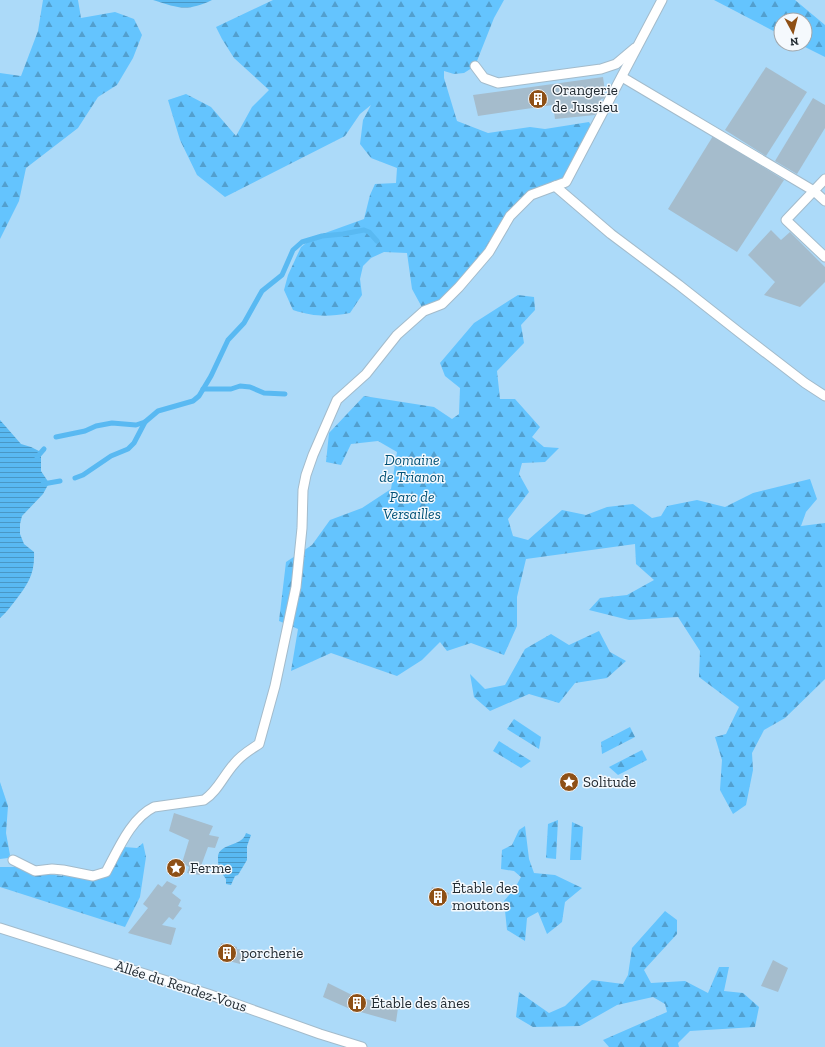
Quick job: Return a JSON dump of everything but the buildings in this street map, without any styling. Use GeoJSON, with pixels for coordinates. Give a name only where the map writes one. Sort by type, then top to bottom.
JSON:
{"type":"FeatureCollection","features":[{"type":"Feature","properties":{"kind":"lane"},"geometry":{"type":"LineString","coordinates":[[13,860],[35,871],[52,869],[93,876],[106,872],[127,834],[141,816],[149,809],[204,800],[210,796],[234,764],[246,752],[259,744],[275,686],[296,587],[302,528],[303,490],[306,475],[337,400],[366,374],[398,335],[424,311],[442,304],[460,287],[489,252],[510,216],[531,195],[566,182],[662,0]]}},
{"type":"Feature","properties":{"kind":"lane"},"geometry":{"type":"LineString","coordinates":[[475,66],[484,78],[498,83],[554,76],[601,69],[616,64],[639,44]]}},
{"type":"Feature","properties":{"kind":"lane"},"geometry":{"type":"LineString","coordinates":[[622,77],[814,191],[825,201]]}},
{"type":"Feature","properties":{"kind":"lane"},"geometry":{"type":"LineString","coordinates":[[825,179],[786,220],[825,257]]}},
{"type":"Feature","properties":{"kind":"lane"},"geometry":{"type":"LineString","coordinates":[[555,186],[611,234],[775,360],[825,396]]}},
{"type":"Feature","properties":{"kind":"lane","name":"Allée du Rendez-Vous"},"geometry":{"type":"LineString","coordinates":[[0,928],[208,994],[320,1034],[362,1047]]}},
{"type":"Feature","properties":{"kind":"green space","name":"Domaine de Trianon"},"geometry":{"type":"Polygon","coordinates":[[[0,0],[825,0],[825,1047],[0,1047],[0,0]]]}},
{"type":"Feature","properties":{"kind":"green space"},"geometry":{"type":"Polygon","coordinates":[[[43,0],[78,0],[81,18],[115,12],[134,19],[142,35],[133,58],[117,85],[98,97],[78,128],[26,168],[19,201],[0,239],[0,73],[21,76],[38,31],[43,0]]]}},
{"type":"Feature","properties":{"kind":"green space"},"geometry":{"type":"Polygon","coordinates":[[[273,0],[504,0],[494,18],[475,66],[464,73],[454,74],[444,71],[444,78],[457,121],[488,133],[530,127],[545,129],[589,122],[594,131],[566,182],[531,195],[459,287],[424,311],[412,289],[407,253],[384,252],[371,258],[363,266],[360,279],[362,295],[350,313],[321,316],[293,310],[284,290],[288,275],[301,247],[314,237],[364,219],[370,195],[375,184],[396,183],[397,168],[371,158],[360,144],[363,120],[371,105],[360,114],[345,136],[225,197],[197,175],[180,140],[168,100],[186,94],[211,107],[236,136],[252,107],[269,90],[234,58],[216,27],[273,0]]]}},
{"type":"Feature","properties":{"kind":"green space"},"geometry":{"type":"Polygon","coordinates":[[[714,0],[795,0],[809,12],[773,12],[773,31],[714,0]]]}},
{"type":"Feature","properties":{"kind":"green space"},"geometry":{"type":"Polygon","coordinates":[[[813,15],[825,25],[825,57],[813,51],[813,15]]]}},
{"type":"Feature","properties":{"kind":"green space","name":"Parc de Versailles"},"geometry":{"type":"Polygon","coordinates":[[[518,295],[534,297],[535,310],[521,325],[524,343],[497,371],[500,399],[515,399],[540,427],[532,437],[544,447],[559,448],[545,462],[522,463],[519,474],[529,492],[508,519],[513,536],[528,540],[562,510],[586,515],[607,507],[633,504],[652,518],[661,516],[667,506],[697,500],[725,507],[753,493],[810,479],[817,499],[806,512],[801,526],[825,523],[825,679],[785,718],[764,730],[752,753],[753,770],[746,805],[733,814],[720,790],[722,760],[715,737],[726,734],[739,707],[699,677],[700,651],[678,617],[629,620],[589,610],[600,598],[627,595],[654,580],[636,564],[635,544],[526,559],[517,597],[517,626],[504,655],[471,643],[447,651],[440,642],[422,660],[397,676],[331,653],[291,671],[298,629],[279,621],[286,562],[312,545],[330,520],[362,508],[391,489],[397,452],[378,441],[351,444],[341,465],[326,462],[329,433],[364,396],[434,407],[452,419],[459,414],[460,388],[445,376],[440,363],[474,323],[518,295]]]}},
{"type":"Feature","properties":{"kind":"green space"},"geometry":{"type":"Polygon","coordinates":[[[599,631],[610,652],[626,661],[607,678],[575,683],[559,703],[529,694],[490,711],[474,697],[470,674],[485,689],[505,685],[525,649],[551,634],[569,645],[599,631]]]}},
{"type":"Feature","properties":{"kind":"green space"},"geometry":{"type":"Polygon","coordinates":[[[514,719],[541,737],[539,749],[507,729],[514,719]]]}},
{"type":"Feature","properties":{"kind":"green space"},"geometry":{"type":"Polygon","coordinates":[[[630,727],[635,737],[602,754],[601,742],[630,727]]]}},
{"type":"Feature","properties":{"kind":"green space"},"geometry":{"type":"Polygon","coordinates":[[[499,741],[531,761],[521,768],[493,751],[499,741]]]}},
{"type":"Feature","properties":{"kind":"green space"},"geometry":{"type":"Polygon","coordinates":[[[642,750],[647,760],[618,775],[609,767],[642,750]]]}},
{"type":"Feature","properties":{"kind":"green space"},"geometry":{"type":"Polygon","coordinates":[[[0,782],[8,806],[6,833],[10,855],[8,858],[0,859],[0,782]]]}},
{"type":"Feature","properties":{"kind":"green space"},"geometry":{"type":"Polygon","coordinates":[[[558,820],[556,859],[546,858],[548,824],[558,820]]]}},
{"type":"Feature","properties":{"kind":"green space"},"geometry":{"type":"Polygon","coordinates":[[[572,822],[583,827],[581,860],[570,860],[572,822]]]}},
{"type":"Feature","properties":{"kind":"green space"},"geometry":{"type":"Polygon","coordinates":[[[525,826],[529,859],[534,873],[555,875],[582,888],[565,902],[562,922],[547,934],[538,912],[527,918],[525,941],[507,930],[504,901],[515,888],[521,877],[514,871],[501,869],[502,850],[512,845],[519,830],[525,826]]]}},
{"type":"Feature","properties":{"kind":"green space"},"geometry":{"type":"Polygon","coordinates":[[[143,843],[146,857],[140,897],[125,927],[0,887],[0,867],[17,867],[39,873],[62,876],[62,871],[98,879],[124,847],[137,848],[143,843]]]}},
{"type":"Feature","properties":{"kind":"green space"},"geometry":{"type":"Polygon","coordinates":[[[665,911],[677,920],[677,934],[644,970],[651,983],[685,981],[708,993],[719,967],[729,967],[724,991],[743,993],[759,1007],[755,1027],[690,1031],[678,1043],[679,1047],[609,1047],[603,1040],[667,1012],[665,1004],[653,997],[617,1005],[580,1026],[533,1027],[516,1017],[519,992],[549,1013],[565,1006],[592,980],[623,984],[628,975],[632,948],[665,911]]]}},
{"type":"Feature","properties":{"kind":"shaded area"},"geometry":{"type":"Polygon","coordinates":[[[153,0],[212,0],[196,6],[182,8],[153,0]]]}},
{"type":"Feature","properties":{"kind":"shaded area"},"geometry":{"type":"Polygon","coordinates":[[[0,420],[21,444],[41,452],[41,471],[49,483],[43,494],[22,516],[20,524],[20,534],[24,544],[34,552],[32,573],[24,589],[0,618],[0,420]]]}},
{"type":"Feature","properties":{"kind":"shaded area"},"geometry":{"type":"Polygon","coordinates":[[[246,833],[251,835],[247,846],[247,860],[238,875],[235,876],[231,885],[226,884],[226,879],[221,872],[219,865],[219,854],[225,847],[244,838],[246,833]]]}},
{"type":"Feature","properties":{"kind":"waterway"},"geometry":{"type":"LineString","coordinates":[[56,437],[85,431],[96,426],[112,423],[136,425],[145,422],[158,411],[193,401],[199,396],[211,376],[228,340],[244,323],[262,291],[282,275],[293,250],[302,242],[322,236],[364,230],[369,232],[377,241]]}},
{"type":"Feature","properties":{"kind":"waterway"},"geometry":{"type":"LineString","coordinates":[[203,389],[231,389],[240,386],[250,387],[264,393],[285,394]]}},
{"type":"Feature","properties":{"kind":"waterway"},"geometry":{"type":"LineString","coordinates":[[75,478],[83,475],[111,456],[128,449],[134,443],[145,422]]}},
{"type":"Feature","properties":{"kind":"waterway"},"geometry":{"type":"LineString","coordinates":[[37,457],[44,449]]}},
{"type":"Feature","properties":{"kind":"waterway"},"geometry":{"type":"LineString","coordinates":[[43,484],[60,481]]}},
{"type":"Feature","properties":{"kind":"place","name":"Orangerie de Jussieu"},"geometry":{"type":"Point","coordinates":[538,99]}},
{"type":"Feature","properties":{"kind":"place","name":"Solitude"},"geometry":{"type":"Point","coordinates":[569,782]}},
{"type":"Feature","properties":{"kind":"place","name":"Ferme"},"geometry":{"type":"Point","coordinates":[176,868]}},
{"type":"Feature","properties":{"kind":"place","name":"Étable des moutons"},"geometry":{"type":"Point","coordinates":[438,897]}},
{"type":"Feature","properties":{"kind":"place","name":"porcherie"},"geometry":{"type":"Point","coordinates":[227,953]}},
{"type":"Feature","properties":{"kind":"place","name":"Étable des ânes"},"geometry":{"type":"Point","coordinates":[357,1003]}}]}
